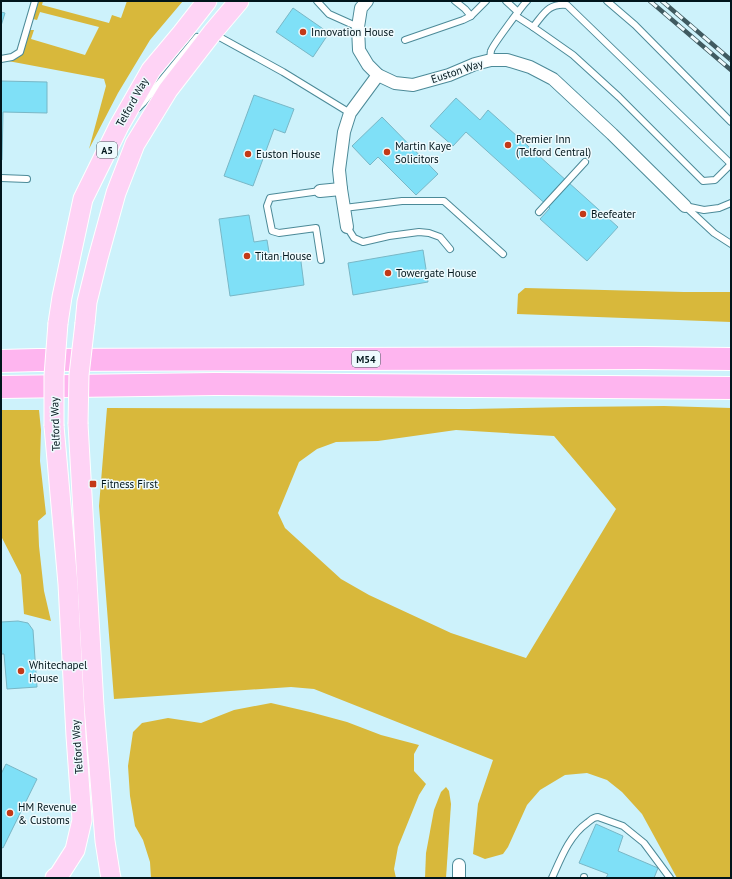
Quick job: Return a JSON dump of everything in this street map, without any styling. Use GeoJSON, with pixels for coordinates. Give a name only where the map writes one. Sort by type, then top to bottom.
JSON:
{"type":"FeatureCollection","features":[{"type":"Feature","properties":{"kind":"highway","name":"M54"},"geometry":{"type":"LineString","coordinates":[[1,361],[636,358],[731,359]]}},
{"type":"Feature","properties":{"kind":"highway"},"geometry":{"type":"LineString","coordinates":[[1,387],[223,384],[731,388]]}},
{"type":"Feature","properties":{"kind":"main road","name":"Telford Way"},"geometry":{"type":"LineString","coordinates":[[55,878],[59,875],[75,850],[82,820],[68,584],[54,426],[54,376],[58,322],[62,297],[84,199],[119,126],[151,70],[207,1]]}},
{"type":"Feature","properties":{"kind":"main road","name":"Telford Way"},"geometry":{"type":"LineString","coordinates":[[111,878],[105,841],[94,706],[78,424],[79,375],[87,302],[116,193],[135,144],[168,90],[208,31],[239,1]]}},
{"type":"Feature","properties":{"kind":"street","name":"Euston Way"},"geometry":{"type":"LineString","coordinates":[[367,1],[361,8],[358,27],[359,50],[368,65],[378,75],[394,83],[413,85],[491,60],[507,60],[530,67],[553,79],[612,134],[685,206]]}},
{"type":"Feature","properties":{"kind":"street"},"geometry":{"type":"LineString","coordinates":[[347,227],[339,170],[344,132],[350,113],[378,75]]}},
{"type":"Feature","properties":{"kind":"street"},"geometry":{"type":"LineString","coordinates":[[320,191],[341,189]]}},
{"type":"Feature","properties":{"kind":"street"},"geometry":{"type":"LineString","coordinates":[[458,878],[459,865]]}},
{"type":"Feature","properties":{"kind":"lane"},"geometry":{"type":"LineString","coordinates":[[1,59],[12,57],[20,52],[35,1]]}},
{"type":"Feature","properties":{"kind":"lane"},"geometry":{"type":"LineString","coordinates":[[317,1],[329,14],[358,27]]}},
{"type":"Feature","properties":{"kind":"lane"},"geometry":{"type":"LineString","coordinates":[[455,1],[471,16]]}},
{"type":"Feature","properties":{"kind":"lane"},"geometry":{"type":"LineString","coordinates":[[405,40],[471,16],[486,1]]}},
{"type":"Feature","properties":{"kind":"lane"},"geometry":{"type":"LineString","coordinates":[[506,1],[517,14],[533,27],[573,55],[619,97],[703,181],[715,180],[731,164],[567,5],[558,4],[549,8],[533,27]]}},
{"type":"Feature","properties":{"kind":"lane"},"geometry":{"type":"LineString","coordinates":[[491,60],[491,49],[527,1]]}},
{"type":"Feature","properties":{"kind":"lane"},"geometry":{"type":"LineString","coordinates":[[607,1],[635,25],[731,122]]}},
{"type":"Feature","properties":{"kind":"lane"},"geometry":{"type":"LineString","coordinates":[[119,126],[143,103],[208,31],[283,72],[350,113]]}},
{"type":"Feature","properties":{"kind":"lane"},"geometry":{"type":"LineString","coordinates":[[539,212],[585,162]]}},
{"type":"Feature","properties":{"kind":"lane"},"geometry":{"type":"LineString","coordinates":[[1,178],[27,179]]}},
{"type":"Feature","properties":{"kind":"lane"},"geometry":{"type":"LineString","coordinates":[[320,191],[270,198],[267,206],[272,231],[279,233],[316,228],[321,260]]}},
{"type":"Feature","properties":{"kind":"lane"},"geometry":{"type":"LineString","coordinates":[[344,208],[402,201],[444,201],[503,254]]}},
{"type":"Feature","properties":{"kind":"lane"},"geometry":{"type":"LineString","coordinates":[[685,206],[704,210],[719,208],[731,203]]}},
{"type":"Feature","properties":{"kind":"lane"},"geometry":{"type":"LineString","coordinates":[[685,206],[714,233],[731,244]]}},
{"type":"Feature","properties":{"kind":"lane"},"geometry":{"type":"LineString","coordinates":[[347,227],[354,238],[363,242],[389,236],[420,232],[429,233],[440,237],[450,249]]}},
{"type":"Feature","properties":{"kind":"lane"},"geometry":{"type":"LineString","coordinates":[[552,878],[567,846],[581,828],[595,817],[623,826],[644,843],[670,878]]}},
{"type":"Feature","properties":{"kind":"shaded area"},"geometry":{"type":"Polygon","coordinates":[[[39,1],[43,1],[42,5],[109,23],[112,15],[121,18],[127,1],[183,1],[150,40],[118,93],[89,149],[106,86],[104,79],[8,61],[6,56],[16,52],[22,47],[30,30],[34,30],[31,39],[85,55],[99,27],[40,12],[37,20],[33,19],[39,1]]]}},
{"type":"Feature","properties":{"kind":"shaded area"},"geometry":{"type":"Polygon","coordinates":[[[525,288],[731,292],[731,322],[517,314],[518,294],[525,288]]]}},
{"type":"Feature","properties":{"kind":"shaded area"},"geometry":{"type":"Polygon","coordinates":[[[664,406],[731,408],[731,878],[677,878],[642,814],[622,792],[607,780],[587,773],[565,775],[540,790],[527,805],[508,847],[503,854],[485,859],[473,854],[478,804],[493,760],[314,689],[291,687],[114,699],[99,506],[107,408],[469,409],[664,406]],[[456,430],[378,441],[336,442],[317,449],[299,462],[278,513],[285,528],[341,579],[369,595],[451,633],[526,658],[616,509],[554,436],[456,430]]]}},
{"type":"Feature","properties":{"kind":"shaded area"},"geometry":{"type":"Polygon","coordinates":[[[1,410],[39,410],[41,430],[40,461],[46,514],[38,521],[39,546],[44,591],[51,621],[24,614],[21,575],[1,536],[1,410]]]}},
{"type":"Feature","properties":{"kind":"shaded area"},"geometry":{"type":"Polygon","coordinates":[[[271,703],[347,722],[381,735],[419,745],[414,754],[414,771],[426,784],[419,795],[398,847],[394,869],[396,878],[151,878],[150,862],[143,840],[135,826],[130,796],[128,766],[133,732],[142,723],[168,718],[201,723],[234,710],[271,703]]]}},
{"type":"Feature","properties":{"kind":"shaded area"},"geometry":{"type":"Polygon","coordinates":[[[446,787],[449,791],[451,804],[446,878],[425,878],[426,853],[434,810],[441,792],[446,787]]]}},
{"type":"Feature","properties":{"kind":"building","name":"Innovation House"},"geometry":{"type":"Polygon","coordinates":[[[293,8],[329,33],[313,57],[276,32],[293,8]]]}},
{"type":"Feature","properties":{"kind":"building"},"geometry":{"type":"Polygon","coordinates":[[[1,12],[5,13],[1,26],[1,12]]]}},
{"type":"Feature","properties":{"kind":"building"},"geometry":{"type":"Polygon","coordinates":[[[1,81],[47,82],[47,113],[3,112],[2,160],[1,160],[1,81]]]}},
{"type":"Feature","properties":{"kind":"building","name":"Euston House"},"geometry":{"type":"Polygon","coordinates":[[[254,95],[294,109],[285,133],[274,129],[253,186],[224,176],[254,95]]]}},
{"type":"Feature","properties":{"kind":"building"},"geometry":{"type":"Polygon","coordinates":[[[456,98],[480,120],[488,110],[618,227],[587,261],[540,219],[550,208],[466,132],[453,146],[430,126],[456,98]]]}},
{"type":"Feature","properties":{"kind":"building","name":"Martin Kaye Solicitors"},"geometry":{"type":"Polygon","coordinates":[[[382,117],[438,174],[416,195],[378,157],[370,165],[352,146],[382,117]]]}},
{"type":"Feature","properties":{"kind":"building","name":"Titan House"},"geometry":{"type":"Polygon","coordinates":[[[249,215],[254,242],[267,240],[270,258],[300,254],[304,285],[230,296],[219,219],[249,215]]]}},
{"type":"Feature","properties":{"kind":"building","name":"Towergate House"},"geometry":{"type":"Polygon","coordinates":[[[423,250],[428,282],[353,295],[348,263],[423,250]]]}},
{"type":"Feature","properties":{"kind":"building","name":"Whitechapel House"},"geometry":{"type":"Polygon","coordinates":[[[18,621],[28,623],[33,630],[37,687],[7,689],[4,654],[1,654],[1,622],[18,621]]]}},
{"type":"Feature","properties":{"kind":"building","name":"HM Revenue & Customs"},"geometry":{"type":"Polygon","coordinates":[[[6,764],[37,779],[3,848],[1,847],[1,774],[6,764]]]}},
{"type":"Feature","properties":{"kind":"building"},"geometry":{"type":"Polygon","coordinates":[[[596,824],[623,836],[618,851],[658,868],[654,878],[606,878],[608,874],[579,863],[596,824]]]}},
{"type":"Feature","properties":{"kind":"railway"},"geometry":{"type":"LineString","coordinates":[[650,1],[731,70]]}},
{"type":"Feature","properties":{"kind":"railway"},"geometry":{"type":"LineString","coordinates":[[662,1],[731,60]]}},
{"type":"Feature","properties":{"kind":"place","name":"Innovation House"},"geometry":{"type":"Point","coordinates":[303,32]}},
{"type":"Feature","properties":{"kind":"place","name":"Premier Inn (Telford Central)"},"geometry":{"type":"Point","coordinates":[508,145]}},
{"type":"Feature","properties":{"kind":"place","name":"Martin Kaye Solicitors"},"geometry":{"type":"Point","coordinates":[387,152]}},
{"type":"Feature","properties":{"kind":"place","name":"Euston House"},"geometry":{"type":"Point","coordinates":[248,154]}},
{"type":"Feature","properties":{"kind":"place","name":"Beefeater"},"geometry":{"type":"Point","coordinates":[583,214]}},
{"type":"Feature","properties":{"kind":"place","name":"Titan House"},"geometry":{"type":"Point","coordinates":[247,256]}},
{"type":"Feature","properties":{"kind":"place","name":"Towergate House"},"geometry":{"type":"Point","coordinates":[388,273]}},
{"type":"Feature","properties":{"kind":"place","name":"Fitness First"},"geometry":{"type":"Point","coordinates":[93,484]}},
{"type":"Feature","properties":{"kind":"place","name":"Whitechapel House"},"geometry":{"type":"Point","coordinates":[21,671]}},
{"type":"Feature","properties":{"kind":"place","name":"HM Revenue & Customs"},"geometry":{"type":"Point","coordinates":[10,813]}}]}
